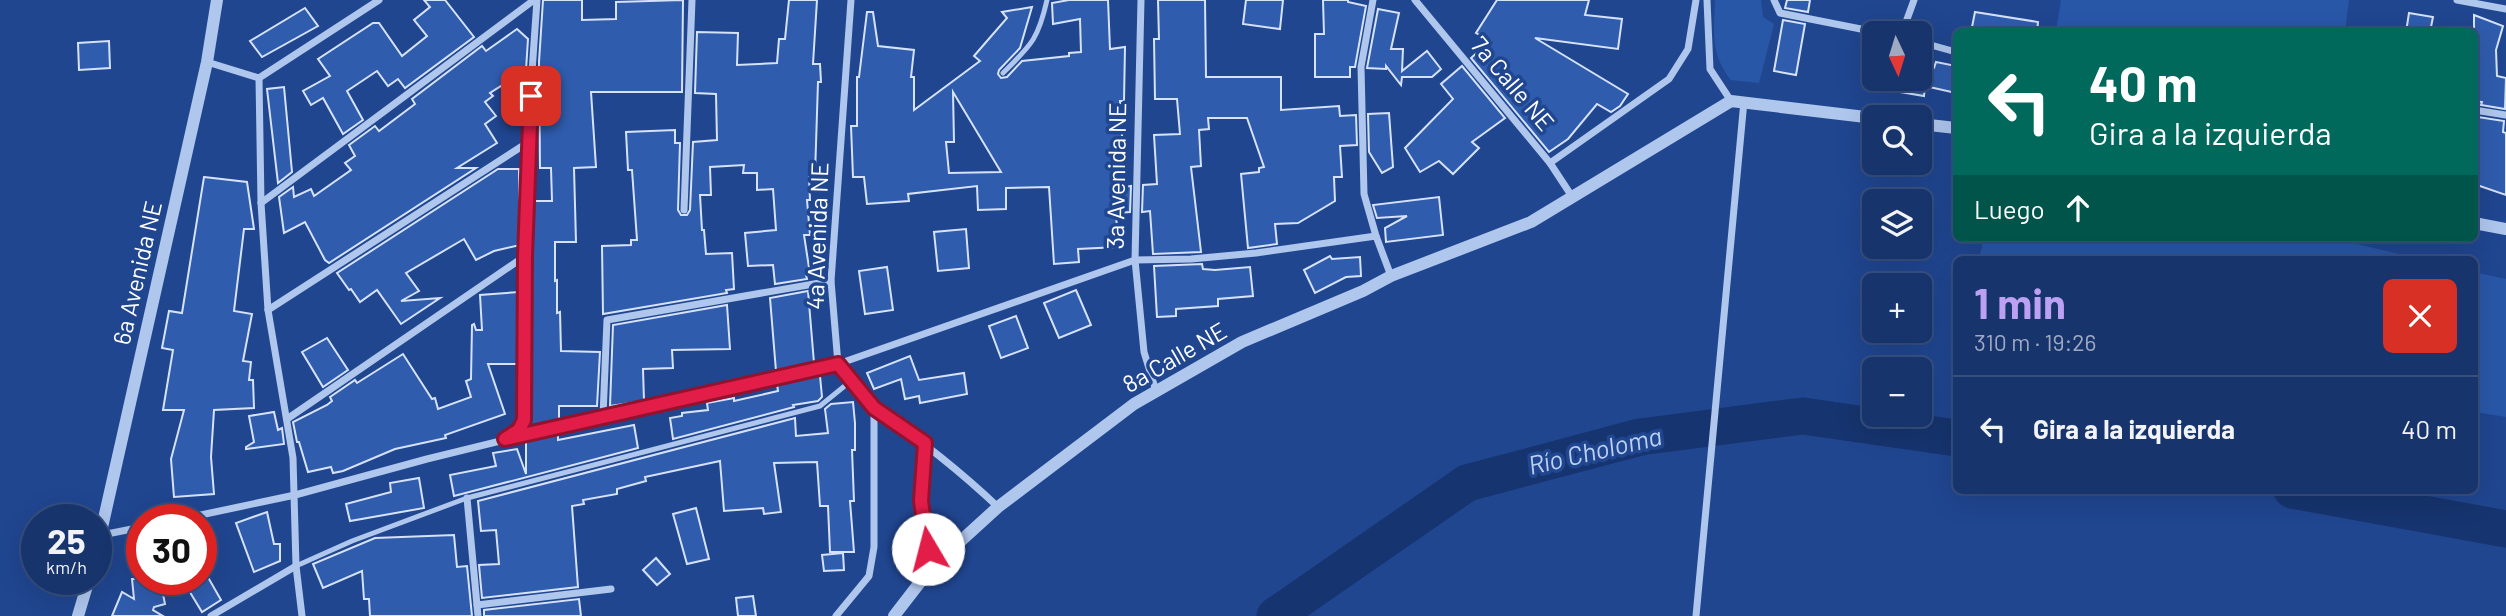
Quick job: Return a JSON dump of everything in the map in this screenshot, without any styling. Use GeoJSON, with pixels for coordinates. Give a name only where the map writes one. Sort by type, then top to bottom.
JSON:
{"type":"FeatureCollection","features":[{"type":"Feature","properties":{"kind":"street","name":"6a Avenida NE"},"geometry":{"type":"LineString","coordinates":[[109,504],[207,62],[217,0]]}},
{"type":"Feature","properties":{"kind":"street"},"geometry":{"type":"LineString","coordinates":[[259,78],[379,0]]}},
{"type":"Feature","properties":{"kind":"street"},"geometry":{"type":"LineString","coordinates":[[261,203],[535,0]]}},
{"type":"Feature","properties":{"kind":"street"},"geometry":{"type":"LineString","coordinates":[[505,439],[519,430],[524,420],[527,144],[535,0]]}},
{"type":"Feature","properties":{"kind":"street"},"geometry":{"type":"LineString","coordinates":[[684,210],[692,0]]}},
{"type":"Feature","properties":{"kind":"street","name":"4a Avenida NE"},"geometry":{"type":"LineString","coordinates":[[838,364],[831,281],[851,0]]}},
{"type":"Feature","properties":{"kind":"street","name":"3a Avenida NE"},"geometry":{"type":"LineString","coordinates":[[1141,0],[1135,260],[1144,352],[1156,391]]}},
{"type":"Feature","properties":{"kind":"street"},"geometry":{"type":"LineString","coordinates":[[1373,0],[1361,67],[1364,194],[1391,276],[1531,222],[1738,101],[1862,116]]}},
{"type":"Feature","properties":{"kind":"street","name":"7a Calle NE"},"geometry":{"type":"LineString","coordinates":[[1415,0],[1550,163],[1573,198]]}},
{"type":"Feature","properties":{"kind":"street"},"geometry":{"type":"LineString","coordinates":[[1550,163],[1669,79],[1688,49],[1696,0]]}},
{"type":"Feature","properties":{"kind":"street"},"geometry":{"type":"LineString","coordinates":[[1696,616],[1741,137],[1738,101],[1710,69],[1707,0]]}},
{"type":"Feature","properties":{"kind":"street"},"geometry":{"type":"LineString","coordinates":[[1906,21],[1914,0]]}},
{"type":"Feature","properties":{"kind":"street"},"geometry":{"type":"LineString","coordinates":[[2457,0],[2506,9]]}},
{"type":"Feature","properties":{"kind":"street"},"geometry":{"type":"LineString","coordinates":[[1774,2],[1780,13],[1862,29]]}},
{"type":"Feature","properties":{"kind":"street"},"geometry":{"type":"LineString","coordinates":[[1932,45],[1953,50]]}},
{"type":"Feature","properties":{"kind":"street"},"geometry":{"type":"LineString","coordinates":[[207,62],[259,78]]}},
{"type":"Feature","properties":{"kind":"street"},"geometry":{"type":"LineString","coordinates":[[259,78],[261,203],[268,310],[293,458],[296,566],[302,616]]}},
{"type":"Feature","properties":{"kind":"street"},"geometry":{"type":"LineString","coordinates":[[2478,111],[2506,115]]}},
{"type":"Feature","properties":{"kind":"street"},"geometry":{"type":"LineString","coordinates":[[1932,125],[1953,128]]}},
{"type":"Feature","properties":{"kind":"street"},"geometry":{"type":"LineString","coordinates":[[268,310],[527,144]]}},
{"type":"Feature","properties":{"kind":"street"},"geometry":{"type":"LineString","coordinates":[[2478,224],[2506,229]]}},
{"type":"Feature","properties":{"kind":"street"},"geometry":{"type":"LineString","coordinates":[[217,512],[295,495],[505,439],[838,364],[1135,260],[1191,259],[1256,253],[1376,236]]}},
{"type":"Feature","properties":{"kind":"street"},"geometry":{"type":"LineString","coordinates":[[287,419],[525,256]]}},
{"type":"Feature","properties":{"kind":"street","name":"8a Calle NE"},"geometry":{"type":"LineString","coordinates":[[894,616],[931,568],[998,506],[1134,404],[1242,342],[1363,291],[1391,276]]}},
{"type":"Feature","properties":{"kind":"street"},"geometry":{"type":"LineString","coordinates":[[603,416],[607,320],[831,281]]}},
{"type":"Feature","properties":{"kind":"street"},"geometry":{"type":"LineString","coordinates":[[838,364],[874,408],[925,443],[998,506]]}},
{"type":"Feature","properties":{"kind":"street"},"geometry":{"type":"LineString","coordinates":[[836,616],[869,576],[874,547],[874,408]]}},
{"type":"Feature","properties":{"kind":"street"},"geometry":{"type":"LineString","coordinates":[[925,443],[921,501],[931,568]]}},
{"type":"Feature","properties":{"kind":"street"},"geometry":{"type":"LineString","coordinates":[[467,498],[478,616]]}},
{"type":"Feature","properties":{"kind":"street"},"geometry":{"type":"LineString","coordinates":[[211,616],[296,566]]}},
{"type":"Feature","properties":{"kind":"street"},"geometry":{"type":"LineString","coordinates":[[477,605],[611,589]]}},
{"type":"Feature","properties":{"kind":"street"},"geometry":{"type":"LineString","coordinates":[[78,616],[84,595]]}},
{"type":"Feature","properties":{"kind":"lane"},"geometry":{"type":"LineString","coordinates":[[1003,73],[1034,41],[1042,24],[1047,0]]}},
{"type":"Feature","properties":{"kind":"lane"},"geometry":{"type":"LineString","coordinates":[[296,566],[352,541],[467,498],[820,406],[852,380]]}},
{"type":"Feature","properties":{"kind":"shaded area"},"geometry":{"type":"Polygon","coordinates":[[[1715,0],[1761,0],[1763,17],[1774,24],[1759,83],[1731,80],[1724,70],[1716,51],[1715,0]]]}},
{"type":"Feature","properties":{"kind":"shaded area"},"geometry":{"type":"Polygon","coordinates":[[[2061,0],[2349,0],[2345,28],[2056,28],[2061,0]]]}},
{"type":"Feature","properties":{"kind":"shaded area"},"geometry":{"type":"Polygon","coordinates":[[[1983,242],[2348,242],[2407,256],[1980,256],[1983,242]]]}},
{"type":"Feature","properties":{"kind":"shaded area"},"geometry":{"type":"Polygon","coordinates":[[[2478,273],[2506,279],[2506,417],[2478,412],[2478,273]]]}},
{"type":"Feature","properties":{"kind":"building"},"geometry":{"type":"Polygon","coordinates":[[[424,0],[445,0],[474,37],[405,88],[398,79],[388,86],[377,71],[347,91],[363,120],[343,134],[323,98],[311,105],[303,91],[330,76],[318,59],[373,23],[379,23],[402,56],[427,36],[414,20],[430,7],[424,0]]]}},
{"type":"Feature","properties":{"kind":"building"},"geometry":{"type":"Polygon","coordinates":[[[543,0],[582,0],[582,20],[616,19],[616,2],[683,0],[682,92],[591,92],[596,167],[574,168],[576,242],[555,242],[555,281],[557,280],[557,313],[560,312],[561,351],[600,352],[597,406],[559,406],[559,421],[527,428],[530,420],[532,201],[552,201],[551,168],[540,168],[539,62],[543,0]]]}},
{"type":"Feature","properties":{"kind":"building"},"geometry":{"type":"Polygon","coordinates":[[[789,0],[817,0],[813,64],[820,64],[821,82],[818,82],[815,175],[809,175],[810,200],[807,200],[810,235],[804,235],[810,274],[806,275],[807,279],[775,284],[773,265],[748,266],[745,233],[776,230],[773,189],[757,190],[757,173],[743,173],[744,165],[710,167],[711,195],[700,195],[706,254],[732,253],[734,289],[726,290],[727,293],[603,314],[602,246],[631,245],[631,240],[637,240],[632,170],[628,170],[626,132],[675,130],[675,143],[680,143],[678,210],[681,215],[687,215],[690,210],[693,142],[717,140],[716,94],[695,93],[697,32],[738,33],[737,65],[777,63],[779,39],[785,39],[789,0]]]}},
{"type":"Feature","properties":{"kind":"building"},"geometry":{"type":"Polygon","coordinates":[[[1108,0],[1110,49],[1125,47],[1124,101],[1120,101],[1125,187],[1131,186],[1130,212],[1116,213],[1118,247],[1078,249],[1079,262],[1054,264],[1049,187],[1006,188],[1006,209],[978,210],[977,186],[908,194],[909,201],[867,204],[864,177],[853,177],[851,126],[857,126],[857,77],[867,12],[873,12],[878,46],[914,50],[911,77],[914,77],[914,110],[980,61],[974,56],[1007,18],[1002,12],[1032,7],[1020,48],[999,70],[1001,78],[1007,77],[1022,61],[1069,56],[1069,53],[1081,52],[1080,19],[1053,24],[1052,3],[1108,0]],[[953,92],[954,142],[946,142],[949,173],[1001,172],[953,92]]]}},
{"type":"Feature","properties":{"kind":"building"},"geometry":{"type":"Polygon","coordinates":[[[1158,0],[1205,0],[1206,77],[1281,77],[1281,110],[1339,106],[1340,116],[1356,115],[1357,145],[1340,146],[1342,177],[1334,177],[1335,201],[1298,223],[1275,224],[1277,244],[1248,248],[1241,174],[1259,172],[1259,168],[1264,167],[1247,118],[1208,118],[1209,129],[1199,130],[1201,166],[1191,167],[1201,252],[1153,254],[1150,211],[1142,212],[1143,185],[1157,184],[1154,135],[1180,134],[1177,99],[1155,99],[1154,39],[1159,39],[1158,0]]]}},
{"type":"Feature","properties":{"kind":"building"},"geometry":{"type":"Polygon","coordinates":[[[1246,0],[1283,0],[1280,29],[1243,24],[1246,0]]]}},
{"type":"Feature","properties":{"kind":"building"},"geometry":{"type":"Polygon","coordinates":[[[1323,0],[1348,0],[1366,6],[1355,67],[1350,67],[1350,77],[1315,77],[1315,34],[1324,34],[1323,0]]]}},
{"type":"Feature","properties":{"kind":"building"},"geometry":{"type":"Polygon","coordinates":[[[1497,0],[1589,0],[1585,15],[1622,19],[1618,49],[1535,38],[1628,94],[1620,106],[1611,112],[1597,104],[1568,139],[1549,152],[1471,58],[1490,41],[1476,33],[1497,0]]]}},
{"type":"Feature","properties":{"kind":"building"},"geometry":{"type":"Polygon","coordinates":[[[1787,0],[1810,0],[1808,12],[1785,8],[1787,0]]]}},
{"type":"Feature","properties":{"kind":"building"},"geometry":{"type":"Polygon","coordinates":[[[305,8],[318,26],[262,57],[250,41],[305,8]]]}},
{"type":"Feature","properties":{"kind":"building"},"geometry":{"type":"Polygon","coordinates":[[[1378,9],[1399,13],[1391,49],[1403,49],[1402,71],[1427,51],[1441,69],[1432,77],[1402,77],[1401,85],[1386,66],[1386,69],[1367,68],[1378,9]]]}},
{"type":"Feature","properties":{"kind":"building"},"geometry":{"type":"Polygon","coordinates":[[[1975,12],[2038,22],[2037,28],[1972,28],[1975,12]]]}},
{"type":"Feature","properties":{"kind":"building"},"geometry":{"type":"Polygon","coordinates":[[[2409,13],[2433,17],[2431,28],[2407,28],[2409,13]]]}},
{"type":"Feature","properties":{"kind":"building"},"geometry":{"type":"Polygon","coordinates":[[[2474,15],[2503,26],[2496,50],[2497,76],[2506,78],[2505,109],[2481,105],[2482,102],[2478,102],[2478,28],[2474,28],[2474,15]]]}},
{"type":"Feature","properties":{"kind":"building"},"geometry":{"type":"Polygon","coordinates":[[[1783,20],[1805,24],[1796,75],[1774,71],[1783,20]]]}},
{"type":"Feature","properties":{"kind":"building"},"geometry":{"type":"Polygon","coordinates":[[[517,29],[528,39],[526,70],[490,93],[493,96],[485,102],[496,116],[485,124],[497,143],[457,168],[476,168],[329,263],[305,222],[284,233],[279,197],[293,187],[294,197],[311,189],[314,196],[351,170],[345,163],[355,156],[349,145],[375,126],[379,131],[415,104],[412,99],[482,46],[486,51],[517,29]]]}},
{"type":"Feature","properties":{"kind":"building"},"geometry":{"type":"Polygon","coordinates":[[[109,41],[110,68],[79,70],[78,43],[109,41]]]}},
{"type":"Feature","properties":{"kind":"building"},"geometry":{"type":"Polygon","coordinates":[[[1936,62],[1953,65],[1953,92],[1932,88],[1932,68],[1936,62]]]}},
{"type":"Feature","properties":{"kind":"building"},"geometry":{"type":"Polygon","coordinates":[[[1462,66],[1505,118],[1472,142],[1479,148],[1453,174],[1439,161],[1420,172],[1405,148],[1453,99],[1441,84],[1462,66]]]}},
{"type":"Feature","properties":{"kind":"building"},"geometry":{"type":"Polygon","coordinates":[[[284,87],[292,172],[278,183],[267,89],[284,87]]]}},
{"type":"Feature","properties":{"kind":"building"},"geometry":{"type":"Polygon","coordinates":[[[1894,91],[1924,91],[1924,96],[1894,91]]]}},
{"type":"Feature","properties":{"kind":"building"},"geometry":{"type":"Polygon","coordinates":[[[1389,113],[1393,167],[1382,173],[1369,152],[1368,114],[1389,113]]]}},
{"type":"Feature","properties":{"kind":"building"},"geometry":{"type":"Polygon","coordinates":[[[2478,117],[2504,121],[2506,195],[2478,185],[2478,117]]]}},
{"type":"Feature","properties":{"kind":"building"},"geometry":{"type":"Polygon","coordinates":[[[498,169],[519,169],[520,245],[494,251],[476,260],[464,239],[406,273],[419,291],[401,301],[440,298],[401,324],[377,290],[360,302],[351,289],[349,290],[337,273],[498,169]]]}},
{"type":"Feature","properties":{"kind":"building"},"geometry":{"type":"Polygon","coordinates":[[[204,177],[247,182],[254,229],[244,229],[234,311],[252,314],[243,361],[251,362],[249,380],[253,380],[254,408],[214,410],[211,457],[214,494],[174,497],[171,459],[184,410],[163,410],[173,350],[162,348],[169,311],[182,313],[204,177]]]}},
{"type":"Feature","properties":{"kind":"building"},"geometry":{"type":"Polygon","coordinates":[[[1439,197],[1443,235],[1386,242],[1385,228],[1407,216],[1377,218],[1373,205],[1439,197]]]}},
{"type":"Feature","properties":{"kind":"building"},"geometry":{"type":"Polygon","coordinates":[[[966,229],[969,268],[938,271],[934,232],[966,229]]]}},
{"type":"Feature","properties":{"kind":"building"},"geometry":{"type":"Polygon","coordinates":[[[1330,256],[1332,259],[1360,257],[1361,276],[1346,277],[1315,293],[1304,270],[1330,256]]]}},
{"type":"Feature","properties":{"kind":"building"},"geometry":{"type":"Polygon","coordinates":[[[1202,264],[1203,269],[1215,270],[1250,267],[1253,296],[1218,299],[1218,306],[1176,309],[1176,316],[1157,317],[1154,266],[1202,264]]]}},
{"type":"Feature","properties":{"kind":"building"},"geometry":{"type":"Polygon","coordinates":[[[887,267],[893,310],[865,314],[859,271],[887,267]]]}},
{"type":"Feature","properties":{"kind":"building"},"geometry":{"type":"Polygon","coordinates":[[[1076,290],[1091,325],[1059,338],[1044,303],[1076,290]]]}},
{"type":"Feature","properties":{"kind":"building"},"geometry":{"type":"Polygon","coordinates":[[[808,291],[814,363],[776,371],[770,298],[808,291]]]}},
{"type":"Feature","properties":{"kind":"building"},"geometry":{"type":"Polygon","coordinates":[[[519,292],[518,364],[488,364],[505,414],[445,435],[446,438],[395,449],[343,471],[333,473],[331,467],[308,472],[293,422],[327,405],[332,401],[330,397],[355,380],[357,383],[403,354],[432,399],[435,398],[438,409],[471,397],[466,381],[471,379],[472,325],[474,324],[476,330],[482,330],[480,295],[519,292]]]}},
{"type":"Feature","properties":{"kind":"building"},"geometry":{"type":"Polygon","coordinates":[[[727,305],[730,349],[672,350],[673,368],[643,369],[644,401],[610,406],[613,325],[727,305]]]}},
{"type":"Feature","properties":{"kind":"building"},"geometry":{"type":"Polygon","coordinates":[[[1016,316],[1028,348],[1001,358],[989,326],[1016,316]]]}},
{"type":"Feature","properties":{"kind":"building"},"geometry":{"type":"Polygon","coordinates":[[[327,338],[348,370],[323,387],[302,352],[327,338]]]}},
{"type":"Feature","properties":{"kind":"building"},"geometry":{"type":"Polygon","coordinates":[[[910,356],[919,380],[964,373],[967,394],[920,403],[919,396],[905,399],[901,379],[874,389],[867,373],[910,356]]]}},
{"type":"Feature","properties":{"kind":"building"},"geometry":{"type":"Polygon","coordinates":[[[820,376],[822,397],[818,401],[793,405],[794,407],[673,439],[670,418],[682,416],[682,413],[708,410],[707,403],[734,398],[734,401],[778,391],[777,384],[820,376]]]}},
{"type":"Feature","properties":{"kind":"building"},"geometry":{"type":"Polygon","coordinates":[[[853,402],[854,501],[850,501],[854,552],[830,552],[828,506],[820,506],[817,462],[774,463],[781,512],[764,514],[763,508],[724,511],[720,461],[645,477],[646,481],[617,489],[617,494],[583,500],[584,504],[572,506],[578,587],[482,598],[479,565],[499,564],[496,530],[481,531],[478,501],[795,418],[796,436],[828,433],[825,409],[831,404],[853,402]]]}},
{"type":"Feature","properties":{"kind":"building"},"geometry":{"type":"Polygon","coordinates":[[[274,412],[278,430],[282,428],[284,444],[246,449],[254,442],[249,416],[274,412]]]}},
{"type":"Feature","properties":{"kind":"building"},"geometry":{"type":"Polygon","coordinates":[[[634,425],[638,448],[454,496],[450,475],[496,466],[493,453],[517,449],[526,474],[526,441],[558,433],[558,440],[634,425]]]}},
{"type":"Feature","properties":{"kind":"building"},"geometry":{"type":"Polygon","coordinates":[[[419,478],[424,508],[350,521],[346,504],[391,492],[390,483],[419,478]]]}},
{"type":"Feature","properties":{"kind":"building"},"geometry":{"type":"Polygon","coordinates":[[[696,508],[709,559],[687,564],[673,514],[696,508]]]}},
{"type":"Feature","properties":{"kind":"building"},"geometry":{"type":"Polygon","coordinates":[[[267,512],[274,544],[280,544],[280,561],[254,572],[236,523],[267,512]]]}},
{"type":"Feature","properties":{"kind":"building"},"geometry":{"type":"Polygon","coordinates":[[[454,535],[457,567],[467,566],[472,616],[370,616],[369,599],[364,599],[362,571],[323,588],[313,564],[375,538],[454,535]]]}},
{"type":"Feature","properties":{"kind":"building"},"geometry":{"type":"Polygon","coordinates":[[[843,553],[844,570],[824,571],[822,555],[843,553]]]}},
{"type":"Feature","properties":{"kind":"building"},"geometry":{"type":"Polygon","coordinates":[[[656,558],[670,574],[657,585],[643,570],[656,558]]]}},
{"type":"Feature","properties":{"kind":"building"},"geometry":{"type":"Polygon","coordinates":[[[122,592],[134,599],[134,595],[163,595],[165,604],[154,607],[153,610],[163,616],[112,616],[122,592]]]}},
{"type":"Feature","properties":{"kind":"building"},"geometry":{"type":"Polygon","coordinates":[[[217,593],[221,600],[202,612],[192,595],[217,593]]]}},
{"type":"Feature","properties":{"kind":"building"},"geometry":{"type":"Polygon","coordinates":[[[753,596],[756,616],[738,616],[736,598],[753,596]]]}},
{"type":"Feature","properties":{"kind":"building"},"geometry":{"type":"Polygon","coordinates":[[[579,599],[581,616],[484,616],[484,610],[579,599]]]}},
{"type":"Feature","properties":{"kind":"waterway","name":"Río Choloma"},"geometry":{"type":"LineString","coordinates":[[1275,616],[1467,483],[1640,437],[1803,416],[1953,438]]}},
{"type":"Feature","properties":{"kind":"waterway","name":"Río Choloma"},"geometry":{"type":"LineString","coordinates":[[2314,494],[2506,529]]}},
{"type":"Feature","properties":{"kind":"route"},"geometry":{"type":"LineString","coordinates":[[531,96],[527,144],[524,420],[519,430],[505,439],[838,364],[874,408],[925,443],[921,501],[928,549]]}}]}
